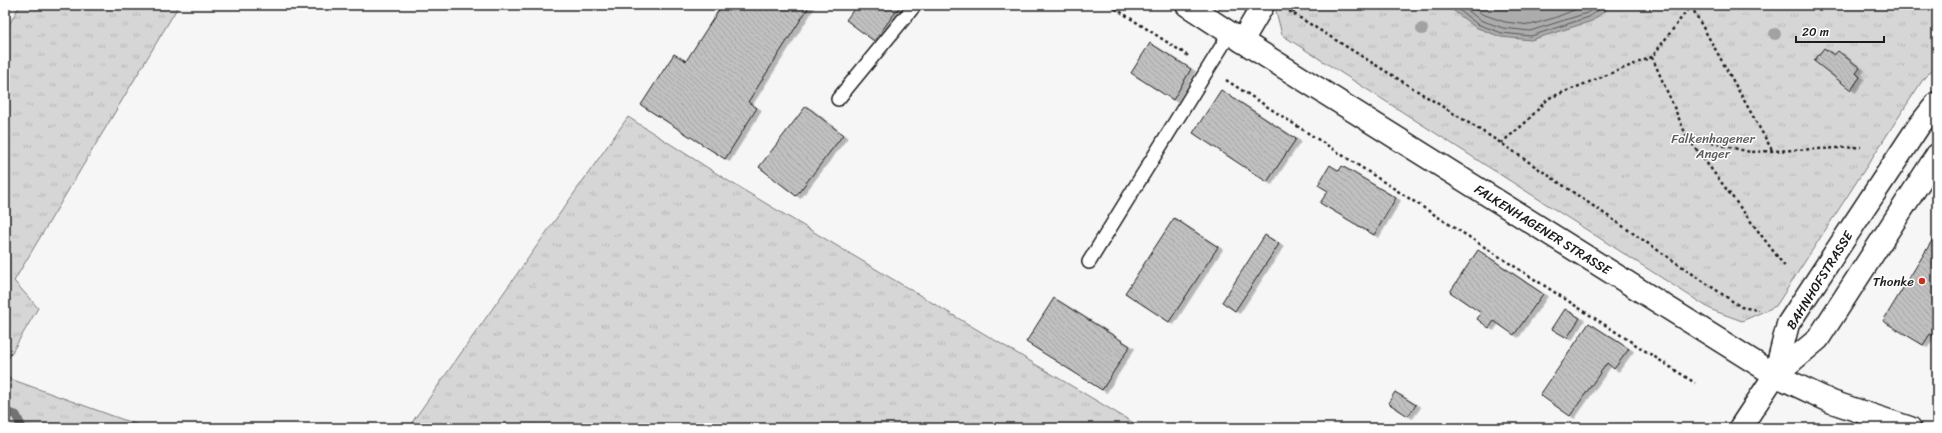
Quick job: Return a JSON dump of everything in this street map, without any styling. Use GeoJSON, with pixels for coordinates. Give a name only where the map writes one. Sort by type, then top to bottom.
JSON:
{"type":"FeatureCollection","features":[{"type":"Feature","properties":{"kind":"main road","name":"FALKENHAGENER STRASSE"},"geometry":{"type":"LineString","coordinates":[[1187,5],[1775,375],[1832,402],[1910,428]]}},
{"type":"Feature","properties":{"kind":"main road"},"geometry":{"type":"LineString","coordinates":[[1236,37],[1273,6]]}},
{"type":"Feature","properties":{"kind":"main road","name":"BAHNHOFSTRASSE"},"geometry":{"type":"LineString","coordinates":[[1775,375],[1788,324],[1914,134],[1937,103]]}},
{"type":"Feature","properties":{"kind":"main road"},"geometry":{"type":"LineString","coordinates":[[1740,428],[1775,375],[1818,339],[1937,155]]}},
{"type":"Feature","properties":{"kind":"lane"},"geometry":{"type":"LineString","coordinates":[[838,99],[915,5]]}},
{"type":"Feature","properties":{"kind":"lane"},"geometry":{"type":"LineString","coordinates":[[1089,262],[1208,69],[1236,37]]}},
{"type":"Feature","properties":{"kind":"path"},"geometry":{"type":"LineString","coordinates":[[1110,5],[1695,383]]}},
{"type":"Feature","properties":{"kind":"path"},"geometry":{"type":"LineString","coordinates":[[1293,13],[1297,5]]}},
{"type":"Feature","properties":{"kind":"path"},"geometry":{"type":"LineString","coordinates":[[1501,143],[1524,124],[1549,98],[1652,57],[1691,5],[1772,150]]}},
{"type":"Feature","properties":{"kind":"path"},"geometry":{"type":"LineString","coordinates":[[1273,6],[1293,13],[1501,143],[1741,307],[1760,310]]}},
{"type":"Feature","properties":{"kind":"path"},"geometry":{"type":"LineString","coordinates":[[1652,57],[1688,137],[1786,268]]}},
{"type":"Feature","properties":{"kind":"path"},"geometry":{"type":"LineString","coordinates":[[1688,137],[1750,152],[1861,146]]}},
{"type":"Feature","properties":{"kind":"green space"},"geometry":{"type":"Polygon","coordinates":[[[20,5],[179,5],[14,281],[38,308],[5,364],[5,32],[20,5]]]}},
{"type":"Feature","properties":{"kind":"green space","name":"Falkenhagener Anger"},"geometry":{"type":"Polygon","coordinates":[[[1280,5],[1937,5],[1937,65],[1924,78],[1776,306],[1742,321],[1712,310],[1282,35],[1276,11],[1280,5]]]}},
{"type":"Feature","properties":{"kind":"green space"},"geometry":{"type":"Polygon","coordinates":[[[628,117],[730,182],[1142,428],[408,428],[628,117]]]}},
{"type":"Feature","properties":{"kind":"green space"},"geometry":{"type":"Polygon","coordinates":[[[5,377],[146,428],[5,428],[5,377]]]}},
{"type":"Feature","properties":{"kind":"water"},"geometry":{"type":"Polygon","coordinates":[[[1446,5],[1612,5],[1592,21],[1531,40],[1501,37],[1475,27],[1446,5]]]}},
{"type":"Feature","properties":{"kind":"building"},"geometry":{"type":"Polygon","coordinates":[[[722,5],[810,5],[748,102],[757,108],[725,159],[641,105],[674,54],[686,61],[722,5]]]}},
{"type":"Feature","properties":{"kind":"building"},"geometry":{"type":"Polygon","coordinates":[[[857,5],[901,5],[874,41],[846,20],[857,5]]]}},
{"type":"Feature","properties":{"kind":"building"},"geometry":{"type":"Polygon","coordinates":[[[1150,43],[1191,69],[1173,100],[1131,73],[1150,43]]]}},
{"type":"Feature","properties":{"kind":"building"},"geometry":{"type":"Polygon","coordinates":[[[1824,48],[1834,55],[1838,51],[1860,68],[1856,73],[1860,77],[1851,90],[1814,61],[1824,48]]]}},
{"type":"Feature","properties":{"kind":"building"},"geometry":{"type":"Polygon","coordinates":[[[1221,90],[1296,139],[1267,182],[1193,133],[1221,90]]]}},
{"type":"Feature","properties":{"kind":"building"},"geometry":{"type":"Polygon","coordinates":[[[806,106],[843,135],[796,196],[759,167],[806,106]]]}},
{"type":"Feature","properties":{"kind":"building"},"geometry":{"type":"Polygon","coordinates":[[[1330,165],[1339,171],[1342,166],[1396,198],[1374,235],[1320,203],[1328,191],[1318,185],[1330,165]]]}},
{"type":"Feature","properties":{"kind":"building"},"geometry":{"type":"Polygon","coordinates":[[[1174,218],[1218,247],[1169,322],[1125,293],[1174,218]]]}},
{"type":"Feature","properties":{"kind":"building"},"geometry":{"type":"Polygon","coordinates":[[[1265,235],[1279,244],[1235,311],[1222,302],[1265,235]]]}},
{"type":"Feature","properties":{"kind":"building","name":"Thonke"},"geometry":{"type":"Polygon","coordinates":[[[1933,239],[1937,242],[1937,338],[1930,334],[1923,345],[1883,321],[1933,239]]]}},
{"type":"Feature","properties":{"kind":"building"},"geometry":{"type":"Polygon","coordinates":[[[1478,250],[1543,294],[1514,335],[1494,321],[1489,328],[1477,319],[1481,313],[1450,292],[1478,250]]]}},
{"type":"Feature","properties":{"kind":"building"},"geometry":{"type":"Polygon","coordinates":[[[1054,298],[1130,346],[1102,390],[1026,342],[1054,298]]]}},
{"type":"Feature","properties":{"kind":"building"},"geometry":{"type":"Polygon","coordinates":[[[1565,309],[1580,318],[1567,338],[1552,329],[1565,309]]]}},
{"type":"Feature","properties":{"kind":"building"},"geometry":{"type":"Polygon","coordinates":[[[1589,323],[1629,349],[1614,369],[1607,363],[1570,416],[1540,395],[1589,323]]]}},
{"type":"Feature","properties":{"kind":"building"},"geometry":{"type":"Polygon","coordinates":[[[1395,392],[1416,405],[1408,416],[1388,403],[1395,392]]]}},
{"type":"Feature","properties":{"kind":"waterway"},"geometry":{"type":"LineString","coordinates":[[5,412],[16,415],[22,428]]}},
{"type":"Feature","properties":{"kind":"place","name":"Thonke"},"geometry":{"type":"Point","coordinates":[1922,281]}}]}
